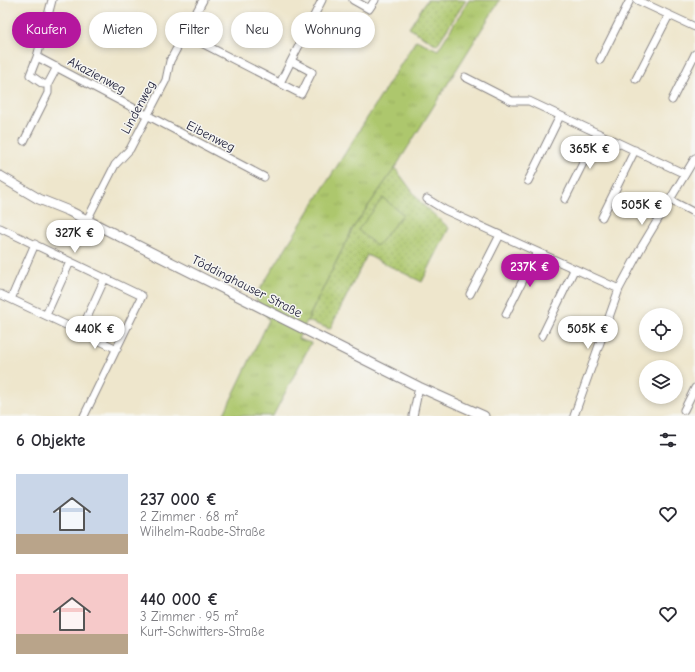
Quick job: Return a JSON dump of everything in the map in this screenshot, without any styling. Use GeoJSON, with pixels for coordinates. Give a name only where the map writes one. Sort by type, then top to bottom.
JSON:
{"type":"FeatureCollection","features":[{"type":"Feature","properties":{"kind":"street"},"geometry":{"type":"LineString","coordinates":[[48,84],[43,84],[30,75],[37,57],[52,0]]}},
{"type":"Feature","properties":{"kind":"street","name":"Lindenweg"},"geometry":{"type":"LineString","coordinates":[[196,12],[203,0]]}},
{"type":"Feature","properties":{"kind":"street"},"geometry":{"type":"LineString","coordinates":[[280,83],[322,0]]}},
{"type":"Feature","properties":{"kind":"street"},"geometry":{"type":"LineString","coordinates":[[353,0],[369,8],[375,0]]}},
{"type":"Feature","properties":{"kind":"street"},"geometry":{"type":"LineString","coordinates":[[600,60],[630,0]]}},
{"type":"Feature","properties":{"kind":"street"},"geometry":{"type":"LineString","coordinates":[[637,0],[695,27]]}},
{"type":"Feature","properties":{"kind":"street"},"geometry":{"type":"LineString","coordinates":[[636,79],[669,15]]}},
{"type":"Feature","properties":{"kind":"street","name":"Lindenweg"},"geometry":{"type":"LineString","coordinates":[[87,220],[115,165],[130,149],[166,80],[170,61],[177,48]]}},
{"type":"Feature","properties":{"kind":"street"},"geometry":{"type":"LineString","coordinates":[[211,48],[301,94],[312,72],[291,61]]}},
{"type":"Feature","properties":{"kind":"street"},"geometry":{"type":"LineString","coordinates":[[672,100],[695,54]]}},
{"type":"Feature","properties":{"kind":"street","name":"Akazienweg"},"geometry":{"type":"LineString","coordinates":[[37,57],[147,116]]}},
{"type":"Feature","properties":{"kind":"street","name":"Akazienweg"},"geometry":{"type":"LineString","coordinates":[[24,140],[48,93],[48,84],[57,67]]}},
{"type":"Feature","properties":{"kind":"street"},"geometry":{"type":"LineString","coordinates":[[466,77],[512,101],[528,101],[685,174]]}},
{"type":"Feature","properties":{"kind":"street","name":"Eibenweg"},"geometry":{"type":"LineString","coordinates":[[147,116],[264,177]]}},
{"type":"Feature","properties":{"kind":"street"},"geometry":{"type":"LineString","coordinates":[[528,181],[560,116]]}},
{"type":"Feature","properties":{"kind":"street"},"geometry":{"type":"LineString","coordinates":[[565,199],[598,133]]}},
{"type":"Feature","properties":{"kind":"street"},"geometry":{"type":"LineString","coordinates":[[602,217],[635,150]]}},
{"type":"Feature","properties":{"kind":"street"},"geometry":{"type":"LineString","coordinates":[[574,416],[619,289],[642,246],[695,158]]}},
{"type":"Feature","properties":{"kind":"street","name":"Töddinghauser Straße"},"geometry":{"type":"LineString","coordinates":[[0,176],[39,199],[69,211],[419,387],[484,416]]}},
{"type":"Feature","properties":{"kind":"street"},"geometry":{"type":"LineString","coordinates":[[428,199],[445,210],[574,270],[619,289]]}},
{"type":"Feature","properties":{"kind":"street"},"geometry":{"type":"LineString","coordinates":[[670,200],[695,213]]}},
{"type":"Feature","properties":{"kind":"street"},"geometry":{"type":"LineString","coordinates":[[0,228],[142,296],[84,416]]}},
{"type":"Feature","properties":{"kind":"street"},"geometry":{"type":"LineString","coordinates":[[470,294],[500,235]]}},
{"type":"Feature","properties":{"kind":"street"},"geometry":{"type":"LineString","coordinates":[[11,299],[35,244]]}},
{"type":"Feature","properties":{"kind":"street"},"geometry":{"type":"LineString","coordinates":[[506,314],[537,252]]}},
{"type":"Feature","properties":{"kind":"street"},"geometry":{"type":"LineString","coordinates":[[46,315],[70,262]]}},
{"type":"Feature","properties":{"kind":"street"},"geometry":{"type":"LineString","coordinates":[[542,336],[574,270]]}},
{"type":"Feature","properties":{"kind":"street"},"geometry":{"type":"LineString","coordinates":[[80,333],[105,278]]}},
{"type":"Feature","properties":{"kind":"street"},"geometry":{"type":"LineString","coordinates":[[0,294],[46,315],[80,333],[117,349]]}},
{"type":"Feature","properties":{"kind":"street"},"geometry":{"type":"LineString","coordinates":[[413,416],[419,387]]}},
{"type":"Feature","properties":{"kind":"street"},"geometry":{"type":"LineString","coordinates":[[684,410],[695,388]]}},
{"type":"Feature","properties":{"kind":"green space"},"geometry":{"type":"Polygon","coordinates":[[[427,0],[466,0],[437,45],[409,28],[427,0]]]}},
{"type":"Feature","properties":{"kind":"green space"},"geometry":{"type":"Polygon","coordinates":[[[469,0],[500,0],[395,168],[353,228],[298,339],[311,343],[273,416],[223,416],[269,320],[255,297],[416,40],[438,50],[469,0]]]}},
{"type":"Feature","properties":{"kind":"green space"},"geometry":{"type":"Polygon","coordinates":[[[395,168],[421,203],[449,228],[422,282],[367,255],[330,329],[307,321],[353,228],[395,168]]]}},
{"type":"Feature","properties":{"kind":"green space"},"geometry":{"type":"Polygon","coordinates":[[[383,198],[403,214],[377,246],[358,230],[383,198]]]}}]}
